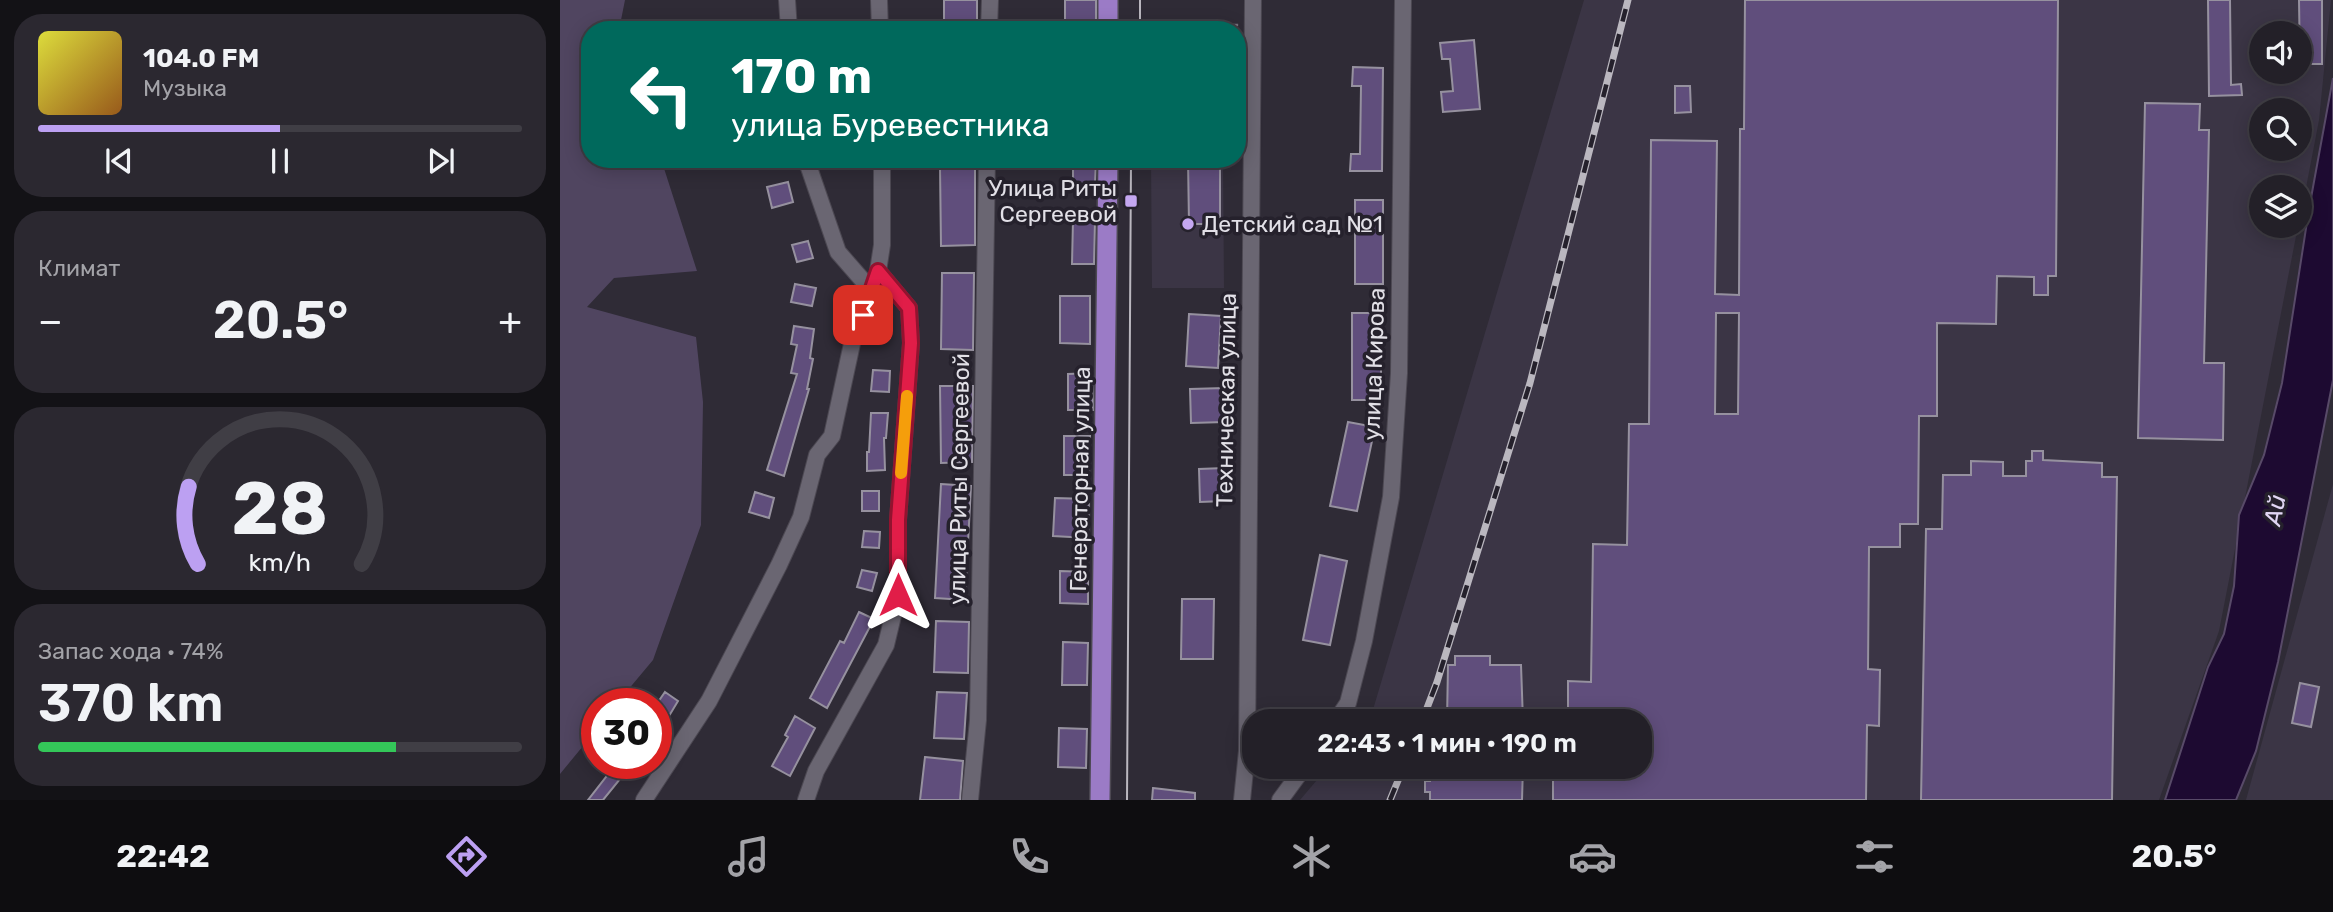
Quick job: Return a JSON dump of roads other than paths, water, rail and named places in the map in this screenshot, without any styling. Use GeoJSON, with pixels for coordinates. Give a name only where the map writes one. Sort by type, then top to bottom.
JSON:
{"type":"FeatureCollection","features":[{"type":"Feature","properties":{"kind":"main road"},"geometry":{"type":"LineString","coordinates":[[1108,0],[1108,21]]}},
{"type":"Feature","properties":{"kind":"main road","name":"Генераторная улица"},"geometry":{"type":"LineString","coordinates":[[1100,800],[1108,168]]}},
{"type":"Feature","properties":{"kind":"street"},"geometry":{"type":"LineString","coordinates":[[787,0],[788,21]]}},
{"type":"Feature","properties":{"kind":"street"},"geometry":{"type":"LineString","coordinates":[[879,0],[880,21]]}},
{"type":"Feature","properties":{"kind":"street"},"geometry":{"type":"LineString","coordinates":[[989,21],[990,0]]}},
{"type":"Feature","properties":{"kind":"street","name":"Техническая улица"},"geometry":{"type":"LineString","coordinates":[[1242,800],[1247,751],[1253,0]]}},
{"type":"Feature","properties":{"kind":"street","name":"улица Кирова"},"geometry":{"type":"LineString","coordinates":[[1344,709],[1348,703],[1364,641],[1391,497],[1399,373],[1403,0]]}},
{"type":"Feature","properties":{"kind":"street"},"geometry":{"type":"LineString","coordinates":[[809,168],[838,253],[872,292]]}},
{"type":"Feature","properties":{"kind":"street"},"geometry":{"type":"LineString","coordinates":[[644,800],[709,701],[779,565],[801,517],[817,455],[832,436],[853,339],[878,271],[882,245],[882,168]]}},
{"type":"Feature","properties":{"kind":"street","name":"улица Риты Сергеевой"},"geometry":{"type":"LineString","coordinates":[[970,800],[978,720],[987,168]]}},
{"type":"Feature","properties":{"kind":"street"},"geometry":{"type":"LineString","coordinates":[[806,800],[816,771],[886,645],[898,595],[898,520],[911,343],[909,308],[878,271]]}},
{"type":"Feature","properties":{"kind":"street"},"geometry":{"type":"LineString","coordinates":[[1280,800],[1296,779]]}},
{"type":"Feature","properties":{"kind":"water","name":"Ай"},"geometry":{"type":"Polygon","coordinates":[[[2333,78],[2333,380],[2278,662],[2256,751],[2236,800],[2165,800],[2208,667],[2224,634],[2234,586],[2239,515],[2264,455],[2282,383],[2304,238],[2312,238],[2312,193],[2333,78]]]}},
{"type":"Feature","properties":{"kind":"tram line"},"geometry":{"type":"LineString","coordinates":[[1140,0],[1140,21]]}},
{"type":"Feature","properties":{"kind":"tram line"},"geometry":{"type":"LineString","coordinates":[[1127,800],[1131,168]]}},
{"type":"Feature","properties":{"kind":"railway"},"geometry":{"type":"LineString","coordinates":[[1427,709],[1530,383],[1628,0]]}},
{"type":"Feature","properties":{"kind":"railway"},"geometry":{"type":"LineString","coordinates":[[1390,800],[1399,779]]}},
{"type":"Feature","properties":{"kind":"place","name":"Улица Риты Сергеевой"},"geometry":{"type":"Point","coordinates":[1131,201]}},
{"type":"Feature","properties":{"kind":"place","name":"Детский сад №1"},"geometry":{"type":"Point","coordinates":[1188,224]}}]}
